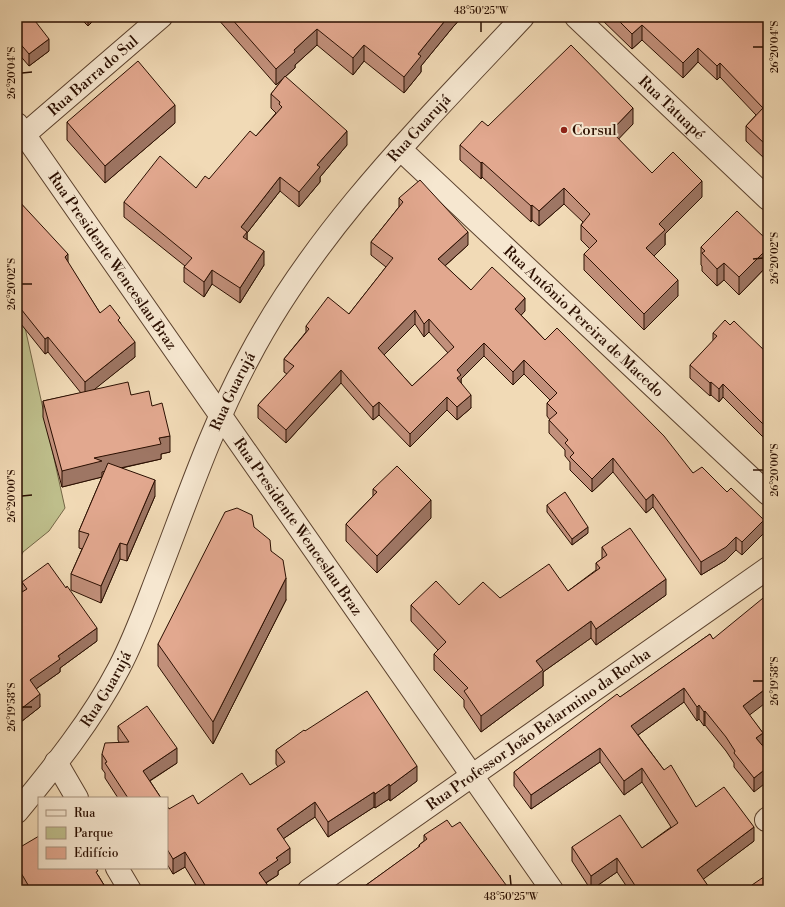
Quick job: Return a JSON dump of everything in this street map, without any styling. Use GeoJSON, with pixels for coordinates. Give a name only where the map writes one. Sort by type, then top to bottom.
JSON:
{"type":"FeatureCollection","features":[{"type":"Feature","properties":{"kind":"street","name":"Rua Barra do Sul"},"geometry":{"type":"LineString","coordinates":[[21,129],[161,17]]}},
{"type":"Feature","properties":{"kind":"street","name":"Rua Guarujá"},"geometry":{"type":"LineString","coordinates":[[17,812],[89,718],[119,668],[140,623],[220,414],[248,357],[290,288],[334,229],[400,149],[522,17]]}},
{"type":"Feature","properties":{"kind":"street","name":"Rua Tatuapé"},"geometry":{"type":"LineString","coordinates":[[576,17],[768,199]]}},
{"type":"Feature","properties":{"kind":"street","name":"Rua Presidente Wenceslau Braz"},"geometry":{"type":"LineString","coordinates":[[21,129],[552,890]]}},
{"type":"Feature","properties":{"kind":"street","name":"Rua Antônio Pereira de Macedo"},"geometry":{"type":"LineString","coordinates":[[400,149],[768,494]]}},
{"type":"Feature","properties":{"kind":"street","name":"Rua Professor João Belarmino da Rocha"},"geometry":{"type":"LineString","coordinates":[[309,890],[768,568]]}},
{"type":"Feature","properties":{"kind":"street"},"geometry":{"type":"LineString","coordinates":[[56,762],[76,797]]}},
{"type":"Feature","properties":{"kind":"street"},"geometry":{"type":"LineString","coordinates":[[118,869],[130,890]]}},
{"type":"Feature","properties":{"kind":"green space"},"geometry":{"type":"Polygon","coordinates":[[[17,315],[24,323],[65,508],[49,531],[23,552],[17,564],[17,315]]]}},
{"type":"Feature","properties":{"kind":"building"},"geometry":{"type":"Polygon","coordinates":[[[17,17],[32,17],[49,39],[29,54],[17,40],[17,17]]]}},
{"type":"Feature","properties":{"kind":"building"},"geometry":{"type":"Polygon","coordinates":[[[230,17],[448,17],[418,54],[421,56],[404,77],[364,45],[353,58],[317,29],[276,69],[230,17]]]}},
{"type":"Feature","properties":{"kind":"building"},"geometry":{"type":"Polygon","coordinates":[[[615,17],[768,17],[768,143],[766,145],[746,126],[763,108],[720,63],[717,66],[698,48],[683,63],[642,25],[632,34],[615,17]]]}},
{"type":"Feature","properties":{"kind":"building"},"geometry":{"type":"Polygon","coordinates":[[[571,45],[633,108],[611,131],[652,173],[673,152],[702,181],[659,224],[665,230],[646,248],[678,280],[644,314],[584,254],[597,241],[581,225],[590,214],[564,188],[539,211],[532,205],[531,206],[482,162],[481,163],[460,145],[482,121],[488,126],[571,45]]]}},
{"type":"Feature","properties":{"kind":"building"},"geometry":{"type":"Polygon","coordinates":[[[138,61],[175,105],[105,166],[67,122],[138,61]]]}},
{"type":"Feature","properties":{"kind":"building"},"geometry":{"type":"Polygon","coordinates":[[[285,76],[347,131],[317,165],[320,167],[299,192],[280,177],[241,227],[247,232],[243,237],[264,251],[240,288],[212,270],[204,282],[184,267],[192,258],[124,202],[160,156],[196,188],[205,176],[209,179],[250,131],[256,136],[282,107],[279,104],[280,102],[271,94],[285,76]]]}},
{"type":"Feature","properties":{"kind":"building"},"geometry":{"type":"Polygon","coordinates":[[[420,180],[468,232],[438,259],[471,290],[492,267],[525,298],[515,309],[545,340],[557,328],[664,436],[693,473],[702,467],[727,492],[731,488],[764,520],[742,542],[736,537],[726,547],[701,562],[653,494],[646,500],[613,458],[592,479],[570,457],[574,453],[565,443],[568,440],[549,420],[557,413],[547,403],[557,393],[524,360],[513,372],[484,343],[457,370],[461,375],[457,378],[471,395],[457,407],[447,397],[410,434],[379,402],[373,407],[341,370],[286,430],[258,405],[294,366],[284,359],[309,329],[306,326],[328,297],[349,314],[393,258],[371,242],[403,202],[399,198],[420,180]],[[415,310],[378,348],[412,386],[454,347],[429,319],[424,324],[415,310]]]}},
{"type":"Feature","properties":{"kind":"building"},"geometry":{"type":"Polygon","coordinates":[[[17,199],[68,254],[65,257],[100,313],[110,305],[120,318],[118,320],[135,342],[85,382],[48,337],[45,339],[17,304],[17,282],[19,280],[17,278],[17,199]]]}},
{"type":"Feature","properties":{"kind":"building"},"geometry":{"type":"Polygon","coordinates":[[[737,211],[768,241],[768,248],[739,277],[724,263],[717,269],[702,253],[705,251],[701,247],[737,211]]]}},
{"type":"Feature","properties":{"kind":"building"},"geometry":{"type":"Polygon","coordinates":[[[725,320],[730,325],[734,321],[768,354],[768,423],[765,426],[723,384],[719,389],[690,365],[717,336],[713,333],[725,320]]]}},
{"type":"Feature","properties":{"kind":"building"},"geometry":{"type":"Polygon","coordinates":[[[128,382],[131,395],[149,391],[152,406],[162,403],[170,436],[159,438],[161,444],[94,458],[102,461],[62,471],[43,401],[128,382]]]}},
{"type":"Feature","properties":{"kind":"building"},"geometry":{"type":"Polygon","coordinates":[[[108,463],[155,480],[127,545],[120,543],[101,586],[71,574],[89,534],[79,531],[108,463]]]}},
{"type":"Feature","properties":{"kind":"building"},"geometry":{"type":"Polygon","coordinates":[[[397,466],[431,500],[377,556],[346,524],[377,492],[373,489],[397,466]]]}},
{"type":"Feature","properties":{"kind":"building"},"geometry":{"type":"Polygon","coordinates":[[[565,492],[588,527],[572,539],[547,505],[565,492]]]}},
{"type":"Feature","properties":{"kind":"building"},"geometry":{"type":"Polygon","coordinates":[[[237,508],[252,515],[254,527],[270,540],[271,551],[283,560],[286,578],[213,722],[158,644],[225,512],[237,508]]]}},
{"type":"Feature","properties":{"kind":"building"},"geometry":{"type":"Polygon","coordinates":[[[630,528],[666,579],[596,629],[591,621],[536,661],[543,670],[481,716],[464,691],[468,688],[434,654],[446,642],[411,605],[436,581],[459,605],[483,582],[500,598],[549,564],[568,591],[600,568],[596,563],[607,555],[602,547],[630,528]]]}},
{"type":"Feature","properties":{"kind":"building"},"geometry":{"type":"Polygon","coordinates":[[[48,563],[66,588],[67,586],[97,628],[58,656],[60,659],[30,680],[40,694],[17,712],[17,595],[27,589],[22,582],[48,563]]]}},
{"type":"Feature","properties":{"kind":"building"},"geometry":{"type":"Polygon","coordinates":[[[768,594],[768,687],[743,706],[763,733],[756,738],[768,752],[768,767],[754,778],[734,753],[735,751],[726,737],[705,711],[704,712],[699,705],[697,707],[684,688],[631,726],[664,770],[671,765],[696,807],[724,787],[754,827],[697,870],[711,890],[638,890],[617,858],[591,876],[572,847],[620,815],[642,848],[678,823],[642,768],[624,781],[600,748],[531,795],[514,772],[617,694],[620,697],[710,634],[713,639],[768,594]]]}},
{"type":"Feature","properties":{"kind":"building"},"geometry":{"type":"Polygon","coordinates":[[[367,691],[417,766],[390,786],[389,784],[375,794],[374,792],[328,822],[315,802],[277,829],[290,848],[276,858],[278,860],[259,873],[271,890],[208,890],[185,852],[173,859],[168,851],[168,808],[169,809],[193,795],[198,804],[242,773],[250,785],[285,762],[276,750],[304,730],[305,731],[367,691]]]}},
{"type":"Feature","properties":{"kind":"building"},"geometry":{"type":"Polygon","coordinates":[[[147,706],[177,748],[143,771],[160,797],[127,797],[105,763],[107,762],[102,754],[105,743],[129,742],[118,726],[147,706]]]}},
{"type":"Feature","properties":{"kind":"building"},"geometry":{"type":"Polygon","coordinates":[[[447,820],[452,827],[460,822],[509,889],[356,890],[362,888],[420,846],[419,845],[427,839],[424,835],[447,820]]]}},
{"type":"Feature","properties":{"kind":"building"},"geometry":{"type":"Polygon","coordinates":[[[38,837],[38,869],[97,869],[98,871],[96,872],[107,890],[31,890],[17,866],[17,849],[38,837]]]}},
{"type":"Feature","properties":{"kind":"building"},"geometry":{"type":"Polygon","coordinates":[[[768,874],[768,890],[756,890],[752,885],[768,874]]]}},
{"type":"Feature","properties":{"kind":"place","name":"Corsul"},"geometry":{"type":"Point","coordinates":[564,130]}}]}
